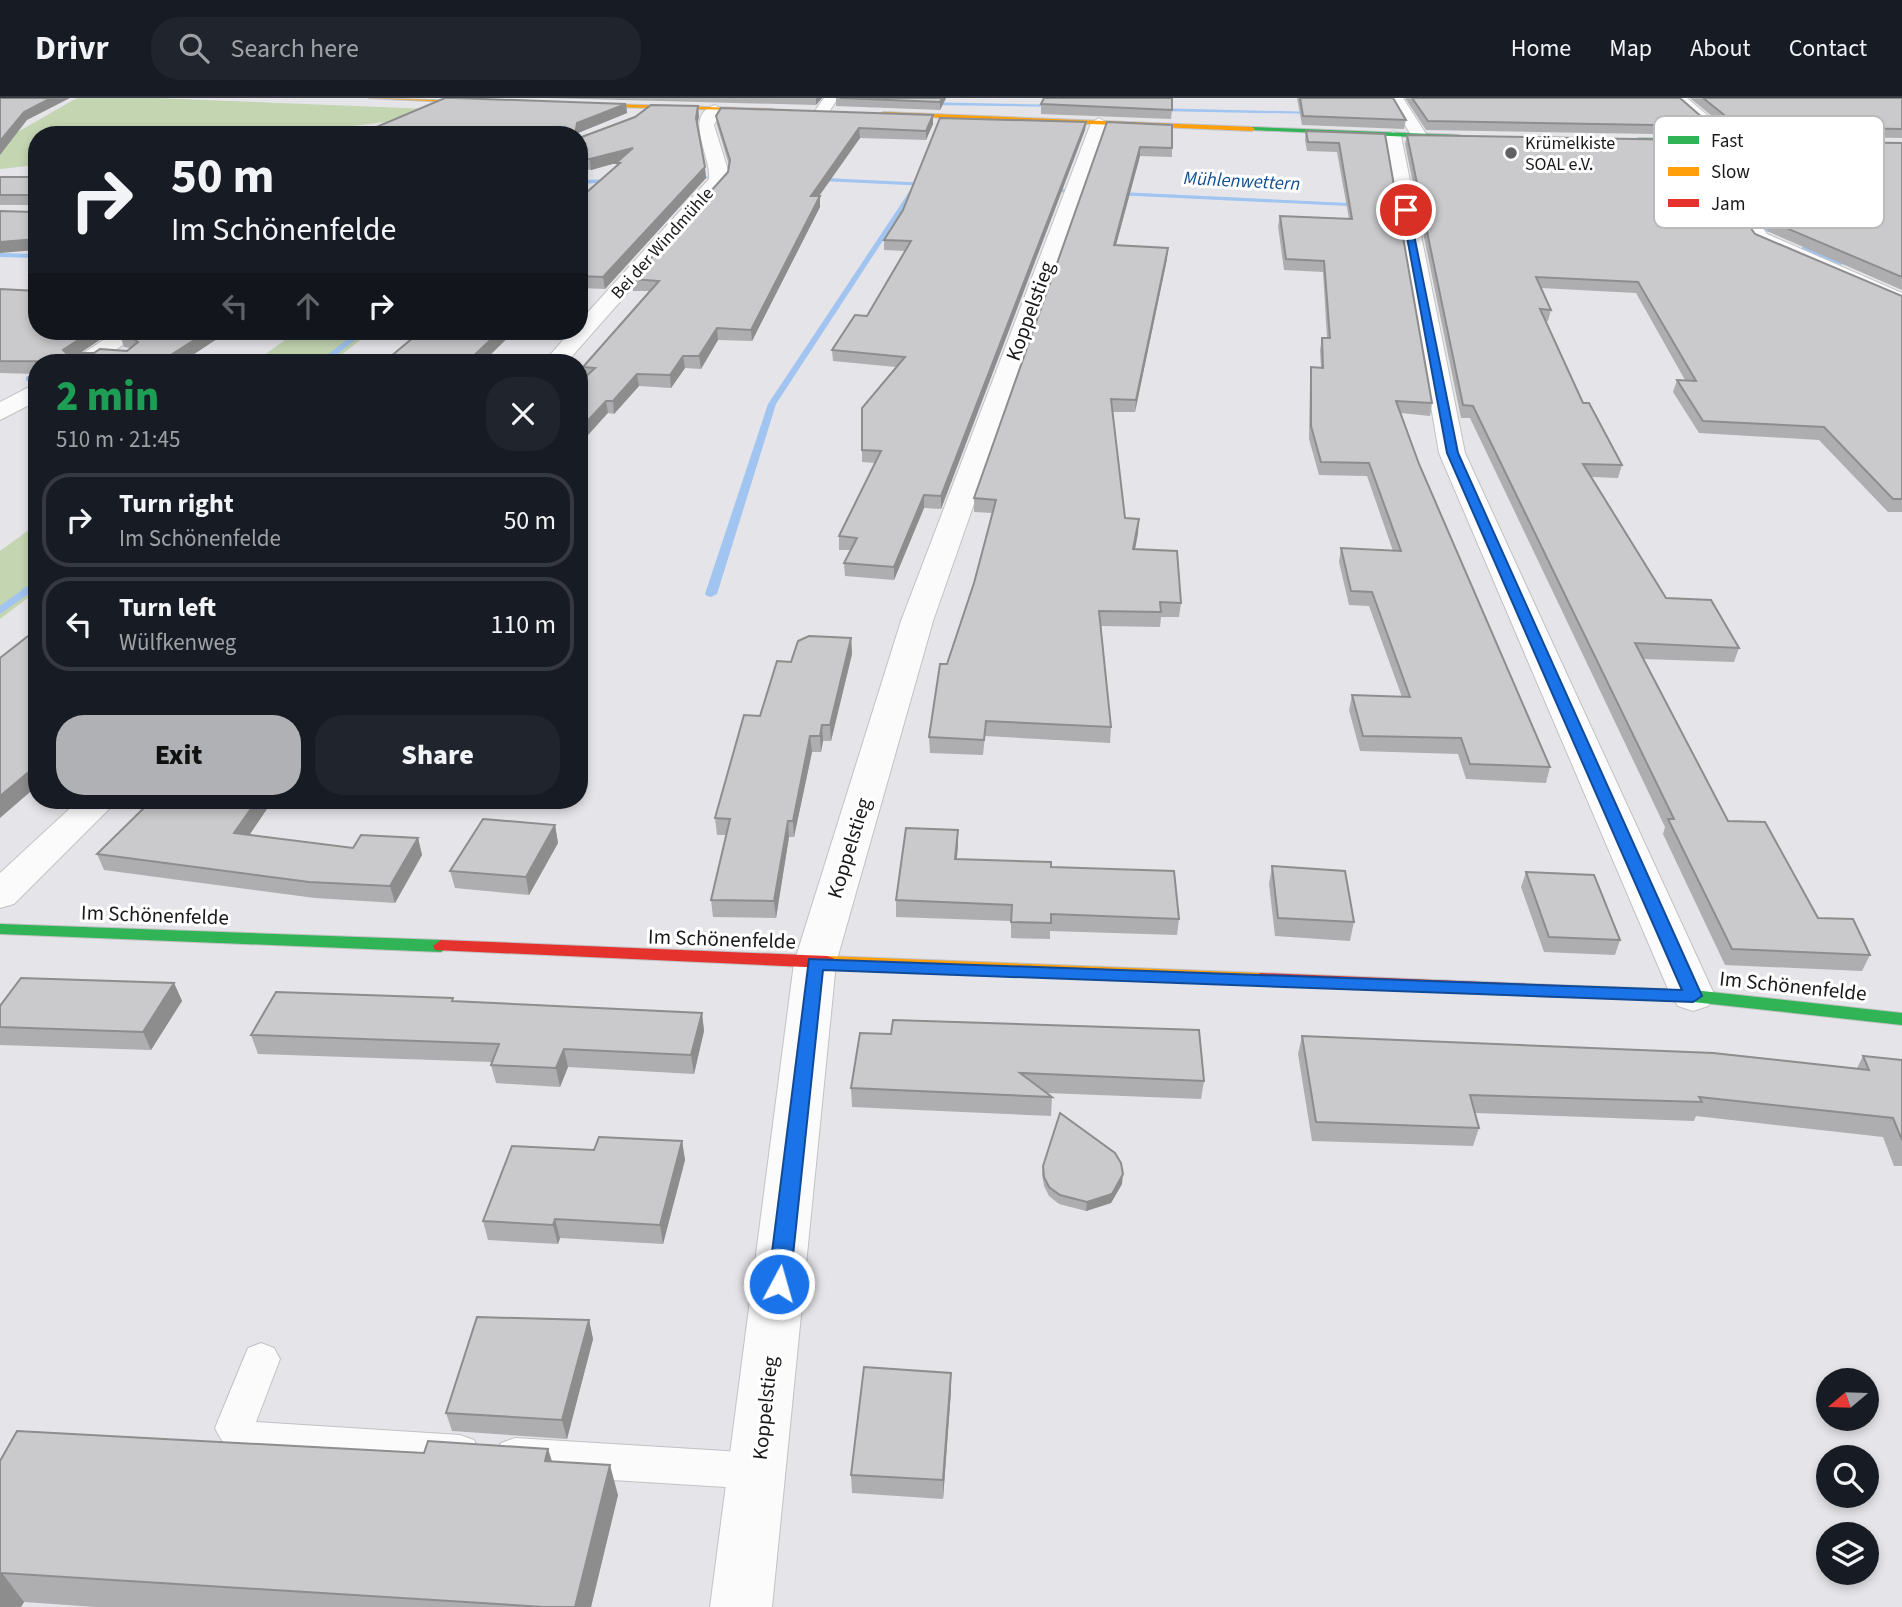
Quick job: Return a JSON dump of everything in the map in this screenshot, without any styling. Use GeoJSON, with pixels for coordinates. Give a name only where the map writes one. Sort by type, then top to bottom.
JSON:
{"type":"FeatureCollection","features":[{"type":"Feature","properties":{"kind":"street"},"geometry":{"type":"LineString","coordinates":[[372,98],[504,101]]}},
{"type":"Feature","properties":{"kind":"street"},"geometry":{"type":"LineString","coordinates":[[822,112],[831,98]]}},
{"type":"Feature","properties":{"kind":"street"},"geometry":{"type":"LineString","coordinates":[[1396,98],[1420,136]]}},
{"type":"Feature","properties":{"kind":"street"},"geometry":{"type":"LineString","coordinates":[[1678,98],[1700,116]]}},
{"type":"Feature","properties":{"kind":"street"},"geometry":{"type":"LineString","coordinates":[[554,104],[787,111]]}},
{"type":"Feature","properties":{"kind":"street","name":"Koppelstieg"},"geometry":{"type":"LineString","coordinates":[[741,1607],[815,964],[917,621],[1073,192],[1112,106]]}},
{"type":"Feature","properties":{"kind":"street"},"geometry":{"type":"LineString","coordinates":[[630,121],[648,108]]}},
{"type":"Feature","properties":{"kind":"street","name":"Bei der Windmühle"},"geometry":{"type":"LineString","coordinates":[[588,325],[718,177],[706,125],[706,120],[715,110]]}},
{"type":"Feature","properties":{"kind":"street"},"geometry":{"type":"LineString","coordinates":[[804,112],[847,113]]}},
{"type":"Feature","properties":{"kind":"street"},"geometry":{"type":"LineString","coordinates":[[872,114],[1474,137]]}},
{"type":"Feature","properties":{"kind":"street"},"geometry":{"type":"LineString","coordinates":[[1393,136],[1452,453],[1693,996]]}},
{"type":"Feature","properties":{"kind":"street"},"geometry":{"type":"LineString","coordinates":[[1624,140],[1654,140]]}},
{"type":"Feature","properties":{"kind":"street"},"geometry":{"type":"LineString","coordinates":[[1884,145],[1902,145]]}},
{"type":"Feature","properties":{"kind":"street"},"geometry":{"type":"LineString","coordinates":[[1751,228],[1773,245],[1869,284],[1902,301]]}},
{"type":"Feature","properties":{"kind":"street"},"geometry":{"type":"LineString","coordinates":[[588,298],[611,299]]}},
{"type":"Feature","properties":{"kind":"street"},"geometry":{"type":"LineString","coordinates":[[95,354],[118,340]]}},
{"type":"Feature","properties":{"kind":"street","name":"Bei der Windmühle"},"geometry":{"type":"LineString","coordinates":[[562,354],[575,340]]}},
{"type":"Feature","properties":{"kind":"street"},"geometry":{"type":"LineString","coordinates":[[0,388],[28,389]]}},
{"type":"Feature","properties":{"kind":"street"},"geometry":{"type":"LineString","coordinates":[[0,413],[28,395]]}},
{"type":"Feature","properties":{"kind":"street"},"geometry":{"type":"LineString","coordinates":[[0,895],[91,809]]}},
{"type":"Feature","properties":{"kind":"street","name":"Im Schönenfelde"},"geometry":{"type":"LineString","coordinates":[[0,929],[815,964],[1693,996],[1902,1019]]}},
{"type":"Feature","properties":{"kind":"lane"},"geometry":{"type":"LineString","coordinates":[[261,1359],[234,1428],[245,1440],[758,1471]]}},
{"type":"Feature","properties":{"kind":"green space"},"geometry":{"type":"Polygon","coordinates":[[[77,98],[154,98],[431,109],[434,116],[352,126],[28,126],[77,98]]]}},
{"type":"Feature","properties":{"kind":"green space"},"geometry":{"type":"Polygon","coordinates":[[[28,126],[28,166],[0,169],[0,142],[28,126]]]}},
{"type":"Feature","properties":{"kind":"green space"},"geometry":{"type":"Polygon","coordinates":[[[285,340],[360,340],[342,354],[266,354],[285,340]]]}},
{"type":"Feature","properties":{"kind":"green space"},"geometry":{"type":"Polygon","coordinates":[[[28,531],[28,598],[0,619],[0,551],[28,531]]]}},
{"type":"Feature","properties":{"kind":"water"},"geometry":{"type":"Polygon","coordinates":[[[763,175],[1390,205],[1654,222],[1654,225],[1390,208],[778,179],[700,178],[588,184],[588,180],[763,175]]]}},
{"type":"Feature","properties":{"kind":"water"},"geometry":{"type":"Polygon","coordinates":[[[1706,228],[1790,230],[1769,232],[1706,228]]]}},
{"type":"Feature","properties":{"kind":"building"},"geometry":{"type":"Polygon","coordinates":[[[0,98],[51,98],[24,112],[0,141],[0,98]]]}},
{"type":"Feature","properties":{"kind":"building"},"geometry":{"type":"Polygon","coordinates":[[[445,98],[626,104],[577,123],[576,126],[379,126],[445,98]]]}},
{"type":"Feature","properties":{"kind":"building"},"geometry":{"type":"Polygon","coordinates":[[[840,98],[942,98],[940,102],[840,98]]]}},
{"type":"Feature","properties":{"kind":"building"},"geometry":{"type":"Polygon","coordinates":[[[1044,98],[1172,98],[1172,110],[1041,104],[1044,98]]]}},
{"type":"Feature","properties":{"kind":"building"},"geometry":{"type":"Polygon","coordinates":[[[1300,98],[1393,98],[1406,120],[1303,116],[1300,98]]]}},
{"type":"Feature","properties":{"kind":"building"},"geometry":{"type":"Polygon","coordinates":[[[1412,98],[1680,98],[1701,116],[1654,116],[1654,125],[1428,121],[1412,98]]]}},
{"type":"Feature","properties":{"kind":"building"},"geometry":{"type":"Polygon","coordinates":[[[1703,98],[1902,98],[1902,129],[1884,129],[1884,116],[1726,116],[1703,98]]]}},
{"type":"Feature","properties":{"kind":"building"},"geometry":{"type":"Polygon","coordinates":[[[651,105],[698,106],[696,118],[705,167],[603,277],[588,276],[588,191],[633,148],[588,159],[588,135],[635,117],[651,105]]]}},
{"type":"Feature","properties":{"kind":"building"},"geometry":{"type":"Polygon","coordinates":[[[721,108],[933,115],[926,131],[859,128],[811,196],[820,196],[751,330],[717,328],[699,356],[683,356],[670,375],[637,374],[613,401],[606,401],[588,420],[588,375],[595,368],[588,367],[588,361],[659,281],[632,279],[728,172],[730,160],[716,116],[721,108]]]}},
{"type":"Feature","properties":{"kind":"building"},"geometry":{"type":"Polygon","coordinates":[[[940,118],[1086,122],[941,496],[924,495],[894,567],[844,563],[857,538],[839,536],[881,451],[862,450],[862,408],[905,357],[832,350],[855,315],[867,316],[911,241],[884,240],[903,210],[940,118]]]}},
{"type":"Feature","properties":{"kind":"building"},"geometry":{"type":"Polygon","coordinates":[[[1107,122],[1172,125],[1172,148],[1140,147],[1114,245],[1168,248],[1136,400],[1111,399],[1125,518],[1139,519],[1133,549],[1177,551],[1181,603],[1160,602],[1161,612],[1099,611],[1111,727],[986,721],[984,740],[929,737],[940,664],[947,664],[974,583],[996,500],[974,498],[1107,122]]]}},
{"type":"Feature","properties":{"kind":"building"},"geometry":{"type":"Polygon","coordinates":[[[1306,131],[1385,134],[1432,403],[1396,401],[1419,464],[1550,767],[1470,764],[1461,738],[1363,736],[1352,695],[1410,697],[1372,592],[1351,591],[1341,548],[1401,551],[1369,463],[1321,462],[1311,426],[1311,367],[1323,368],[1322,338],[1330,338],[1324,261],[1286,259],[1280,216],[1352,219],[1339,143],[1308,142],[1306,131]]]}},
{"type":"Feature","properties":{"kind":"building"},"geometry":{"type":"Polygon","coordinates":[[[1407,135],[1654,139],[1654,228],[1751,228],[1755,234],[1902,296],[1902,499],[1893,499],[1824,427],[1703,421],[1677,380],[1696,381],[1638,282],[1536,277],[1551,310],[1540,309],[1583,403],[1589,403],[1622,465],[1583,464],[1666,598],[1711,600],[1739,648],[1635,643],[1728,821],[1765,822],[1818,918],[1853,919],[1870,955],[1732,949],[1668,819],[1674,819],[1473,406],[1463,405],[1407,135]]]}},
{"type":"Feature","properties":{"kind":"building"},"geometry":{"type":"Polygon","coordinates":[[[1884,143],[1902,143],[1902,277],[1786,228],[1884,228],[1884,143]]]}},
{"type":"Feature","properties":{"kind":"building"},"geometry":{"type":"Polygon","coordinates":[[[0,177],[28,177],[28,195],[0,195],[0,177]]]}},
{"type":"Feature","properties":{"kind":"building"},"geometry":{"type":"Polygon","coordinates":[[[0,211],[28,212],[28,240],[0,242],[0,211]]]}},
{"type":"Feature","properties":{"kind":"building"},"geometry":{"type":"Polygon","coordinates":[[[0,289],[28,291],[28,340],[78,340],[63,350],[66,353],[94,353],[100,349],[127,351],[138,342],[135,340],[194,340],[172,354],[28,354],[28,361],[0,361],[0,289]]]}},
{"type":"Feature","properties":{"kind":"building"},"geometry":{"type":"Polygon","coordinates":[[[410,340],[490,340],[476,354],[394,354],[410,340]]]}},
{"type":"Feature","properties":{"kind":"building"},"geometry":{"type":"Polygon","coordinates":[[[28,636],[28,773],[0,796],[0,658],[28,636]]]}},
{"type":"Feature","properties":{"kind":"building"},"geometry":{"type":"Polygon","coordinates":[[[809,636],[851,638],[830,725],[822,725],[820,736],[810,736],[793,821],[788,821],[774,901],[711,900],[730,819],[715,818],[744,715],[760,716],[777,661],[791,662],[798,641],[809,636]]]}},
{"type":"Feature","properties":{"kind":"building"},"geometry":{"type":"Polygon","coordinates":[[[143,809],[251,809],[234,833],[353,848],[361,835],[418,838],[390,886],[309,882],[97,854],[143,809]]]}},
{"type":"Feature","properties":{"kind":"building"},"geometry":{"type":"Polygon","coordinates":[[[483,819],[555,825],[526,877],[450,871],[483,819]]]}},
{"type":"Feature","properties":{"kind":"building"},"geometry":{"type":"Polygon","coordinates":[[[906,828],[958,830],[955,859],[1051,862],[1051,867],[1174,871],[1179,919],[1051,914],[1051,923],[1011,922],[1012,905],[896,900],[906,828]]]}},
{"type":"Feature","properties":{"kind":"building"},"geometry":{"type":"Polygon","coordinates":[[[1272,866],[1345,871],[1354,922],[1278,918],[1272,866]]]}},
{"type":"Feature","properties":{"kind":"building"},"geometry":{"type":"Polygon","coordinates":[[[1526,872],[1594,875],[1620,940],[1549,937],[1526,872]]]}},
{"type":"Feature","properties":{"kind":"building"},"geometry":{"type":"Polygon","coordinates":[[[21,978],[174,983],[143,1032],[0,1027],[0,1006],[21,978]]]}},
{"type":"Feature","properties":{"kind":"building"},"geometry":{"type":"Polygon","coordinates":[[[276,992],[453,998],[452,1001],[702,1013],[691,1055],[564,1049],[556,1068],[491,1065],[499,1044],[251,1035],[276,992]]]}},
{"type":"Feature","properties":{"kind":"building"},"geometry":{"type":"Polygon","coordinates":[[[893,1020],[1199,1030],[1204,1081],[1020,1073],[1052,1097],[851,1088],[860,1033],[891,1034],[893,1020]]]}},
{"type":"Feature","properties":{"kind":"building"},"geometry":{"type":"Polygon","coordinates":[[[1302,1036],[1713,1053],[1869,1070],[1863,1056],[1902,1060],[1902,1140],[1893,1118],[1699,1097],[1702,1102],[1470,1095],[1479,1128],[1316,1122],[1302,1036]]]}},
{"type":"Feature","properties":{"kind":"building"},"geometry":{"type":"Polygon","coordinates":[[[1060,1113],[1115,1153],[1123,1174],[1112,1194],[1087,1202],[1060,1195],[1049,1187],[1043,1166],[1060,1113]]]}},
{"type":"Feature","properties":{"kind":"building"},"geometry":{"type":"Polygon","coordinates":[[[599,1137],[682,1141],[660,1225],[555,1219],[553,1225],[483,1221],[512,1146],[594,1150],[599,1137]]]}},
{"type":"Feature","properties":{"kind":"building"},"geometry":{"type":"Polygon","coordinates":[[[477,1317],[589,1320],[562,1420],[446,1413],[477,1317]]]}},
{"type":"Feature","properties":{"kind":"building"},"geometry":{"type":"Polygon","coordinates":[[[864,1367],[951,1373],[943,1480],[851,1475],[864,1367]]]}},
{"type":"Feature","properties":{"kind":"building"},"geometry":{"type":"Polygon","coordinates":[[[17,1431],[424,1453],[428,1441],[548,1449],[545,1461],[610,1465],[575,1607],[2,1573],[0,1576],[0,1461],[17,1431]]]}},
{"type":"Feature","properties":{"kind":"waterway"},"geometry":{"type":"LineString","coordinates":[[927,103],[1060,107]]}},
{"type":"Feature","properties":{"kind":"waterway"},"geometry":{"type":"LineString","coordinates":[[1155,109],[1317,114]]}},
{"type":"Feature","properties":{"kind":"waterway"},"geometry":{"type":"LineString","coordinates":[[711,594],[772,404],[917,184]]}},
{"type":"Feature","properties":{"kind":"waterway"},"geometry":{"type":"LineString","coordinates":[[1805,249],[1843,263]]}},
{"type":"Feature","properties":{"kind":"waterway"},"geometry":{"type":"LineString","coordinates":[[0,255],[28,256]]}},
{"type":"Feature","properties":{"kind":"waterway"},"geometry":{"type":"LineString","coordinates":[[333,354],[351,340]]}},
{"type":"Feature","properties":{"kind":"waterway"},"geometry":{"type":"LineString","coordinates":[[0,611],[28,589]]}},
{"type":"Feature","properties":{"kind":"traffic: fast"},"geometry":{"type":"LineString","coordinates":[[1252,129],[1459,137]]}},
{"type":"Feature","properties":{"kind":"traffic: fast"},"geometry":{"type":"LineString","coordinates":[[1638,140],[1654,140]]}},
{"type":"Feature","properties":{"kind":"traffic: fast"},"geometry":{"type":"LineString","coordinates":[[1884,145],[1902,145]]}},
{"type":"Feature","properties":{"kind":"traffic: fast"},"geometry":{"type":"LineString","coordinates":[[0,929],[441,946]]}},
{"type":"Feature","properties":{"kind":"traffic: fast"},"geometry":{"type":"LineString","coordinates":[[1555,991],[1693,996],[1902,1019]]}},
{"type":"Feature","properties":{"kind":"traffic: slow"},"geometry":{"type":"LineString","coordinates":[[372,98],[490,102]]}},
{"type":"Feature","properties":{"kind":"traffic: slow"},"geometry":{"type":"LineString","coordinates":[[575,105],[773,111]]}},
{"type":"Feature","properties":{"kind":"traffic: slow"},"geometry":{"type":"LineString","coordinates":[[883,114],[1252,129]]}},
{"type":"Feature","properties":{"kind":"traffic: slow"},"geometry":{"type":"LineString","coordinates":[[827,962],[1261,979]]}},
{"type":"Feature","properties":{"kind":"traffic: jam"},"geometry":{"type":"LineString","coordinates":[[441,946],[827,962]]}},
{"type":"Feature","properties":{"kind":"traffic: jam"},"geometry":{"type":"LineString","coordinates":[[1261,979],[1555,991]]}},
{"type":"Feature","properties":{"kind":"place","name":"Krümelkiste SOAL e.V."},"geometry":{"type":"Point","coordinates":[1511,153]}},
{"type":"Feature","properties":{"kind":"route"},"geometry":{"type":"LineString","coordinates":[[779,1284],[815,964],[1693,996],[1452,453],[1406,210]]}},
{"type":"Feature","properties":{"kind":"water label","name":"Mühlenwettern"},"geometry":{"type":"Point","coordinates":[1242,180]}}]}
